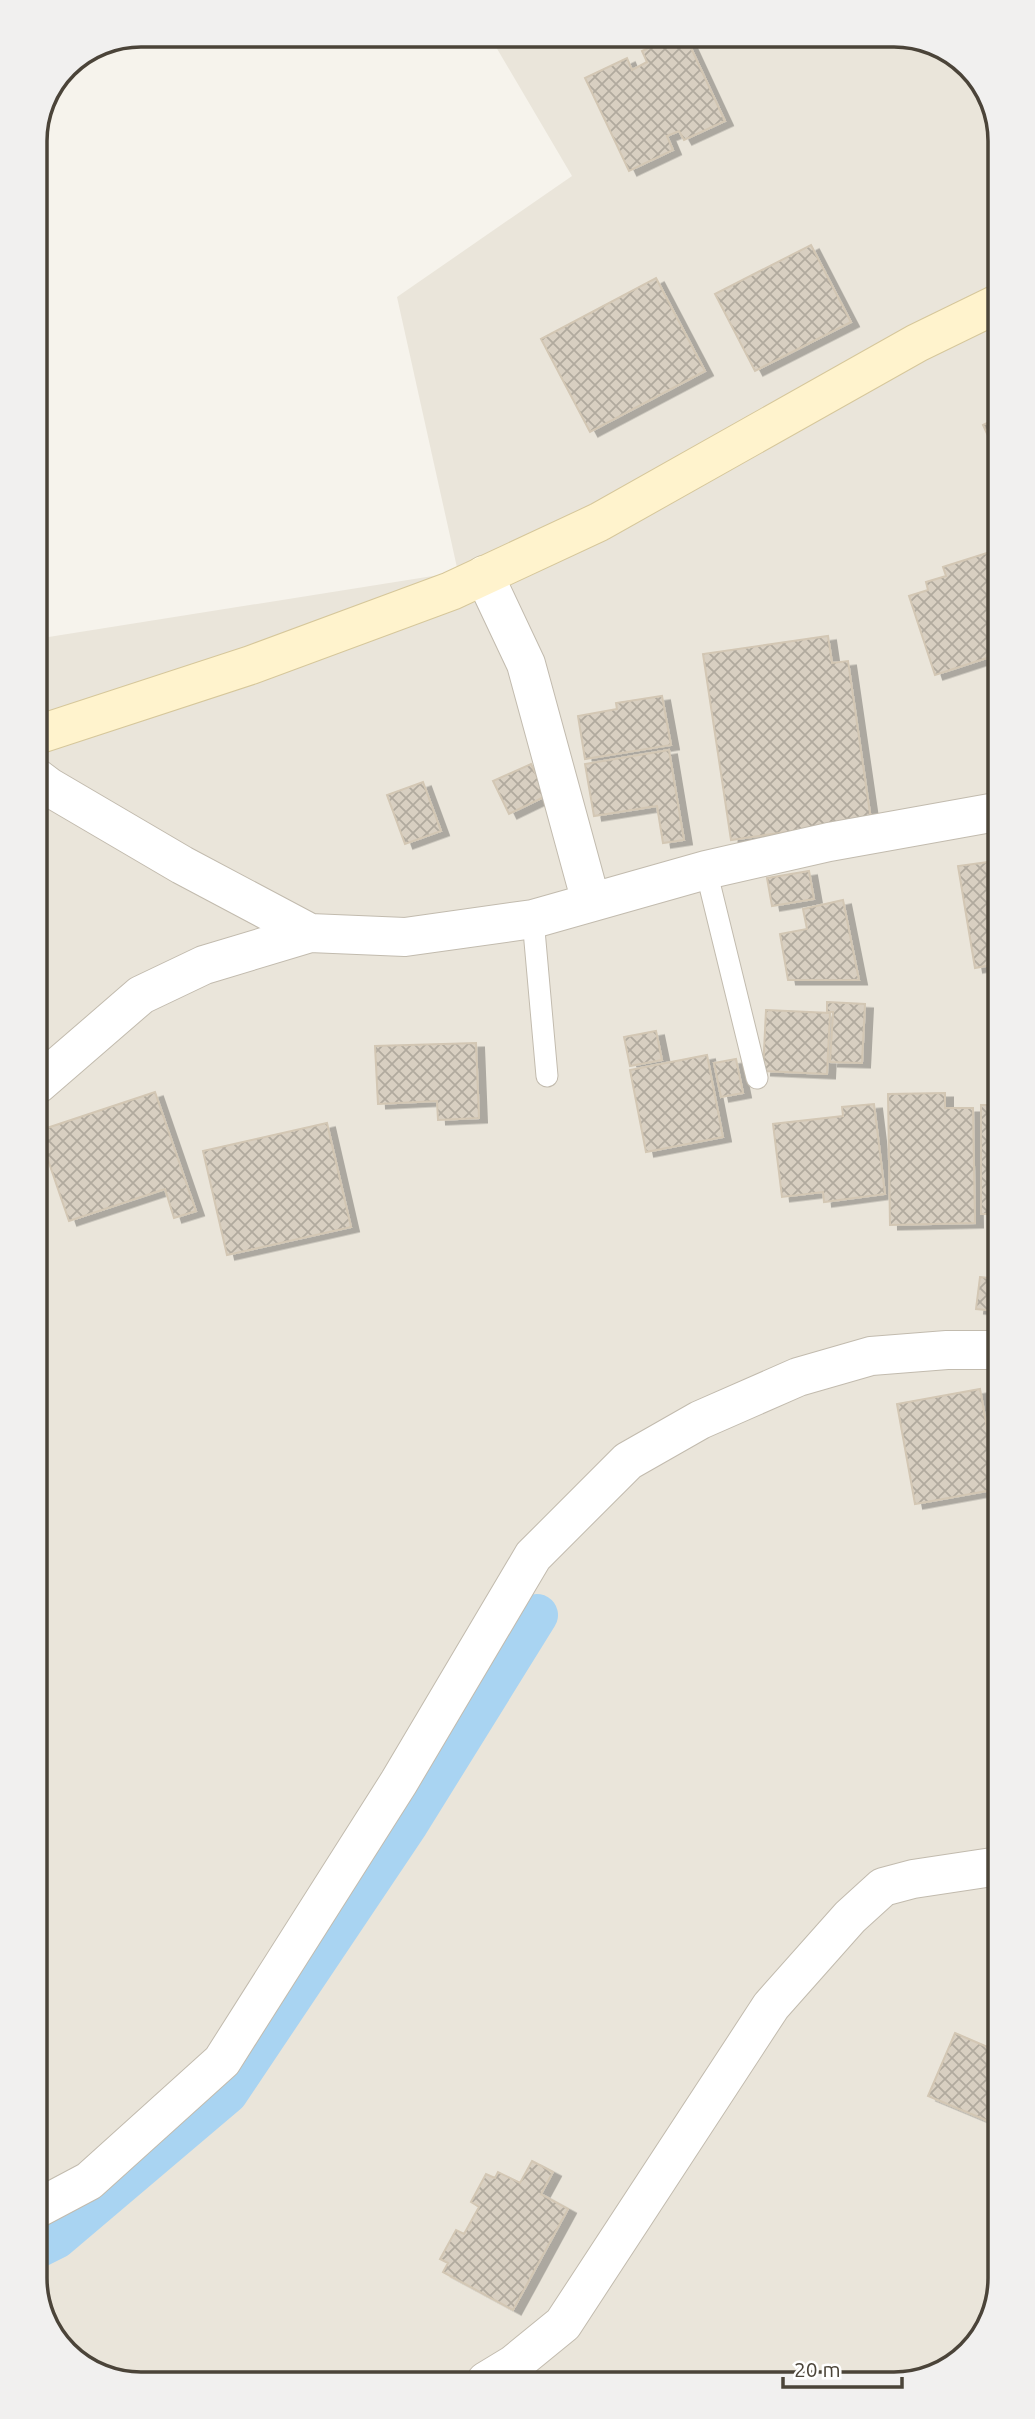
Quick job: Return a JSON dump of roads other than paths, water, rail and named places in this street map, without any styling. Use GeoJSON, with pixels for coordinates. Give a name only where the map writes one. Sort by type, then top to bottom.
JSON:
{"type":"FeatureCollection","features":[{"type":"Feature","properties":{"kind":"main road"},"geometry":{"type":"LineString","coordinates":[[47,732],[251,665],[451,591],[599,522],[917,343],[988,308]]}},
{"type":"Feature","properties":{"kind":"street"},"geometry":{"type":"LineString","coordinates":[[484,575],[526,664],[592,902]]}},
{"type":"Feature","properties":{"kind":"street"},"geometry":{"type":"LineString","coordinates":[[47,786],[182,866],[310,933]]}},
{"type":"Feature","properties":{"kind":"street"},"geometry":{"type":"LineString","coordinates":[[47,1075],[141,995],[204,965],[310,933],[405,937],[533,919],[706,870],[829,842],[988,813]]}},
{"type":"Feature","properties":{"kind":"street"},"geometry":{"type":"LineString","coordinates":[[47,2203],[89,2181],[222,2061],[399,1782],[533,1556],[628,1461],[700,1420],[798,1377],[870,1356],[988,1350]]}},
{"type":"Feature","properties":{"kind":"street"},"geometry":{"type":"LineString","coordinates":[[501,2372],[563,2324],[771,2006],[849,1917],[883,1887],[913,1879],[988,1868]]}},
{"type":"Feature","properties":{"kind":"lane"},"geometry":{"type":"LineString","coordinates":[[706,870],[757,1078]]}},
{"type":"Feature","properties":{"kind":"lane"},"geometry":{"type":"LineString","coordinates":[[533,919],[547,1076]]}},
{"type":"Feature","properties":{"kind":"waterway"},"geometry":{"type":"LineString","coordinates":[[47,2242],[56,2238],[227,2093],[408,1823],[537,1615]]}}]}
